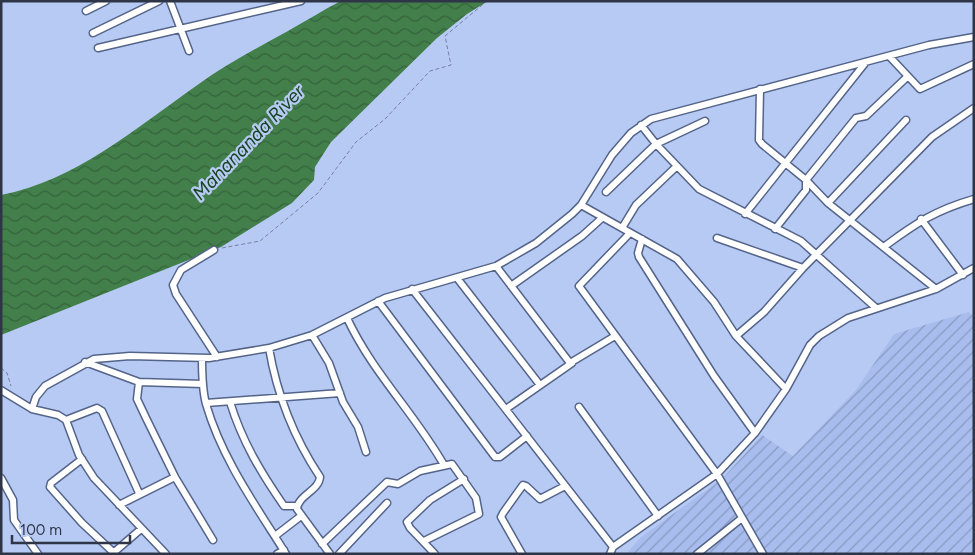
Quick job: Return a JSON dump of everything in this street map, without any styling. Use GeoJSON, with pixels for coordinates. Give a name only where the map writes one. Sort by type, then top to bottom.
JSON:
{"type":"FeatureCollection","features":[{"type":"Feature","properties":{"kind":"street"},"geometry":{"type":"LineString","coordinates":[[86,11],[106,1]]}},
{"type":"Feature","properties":{"kind":"street"},"geometry":{"type":"LineString","coordinates":[[93,33],[159,1]]}},
{"type":"Feature","properties":{"kind":"street"},"geometry":{"type":"LineString","coordinates":[[170,1],[189,51]]}},
{"type":"Feature","properties":{"kind":"street"},"geometry":{"type":"LineString","coordinates":[[98,48],[297,2]]}},
{"type":"Feature","properties":{"kind":"street"},"geometry":{"type":"LineString","coordinates":[[32,409],[36,397],[45,386],[85,362],[94,359],[130,356],[202,358],[269,348],[312,335],[378,301],[412,289],[496,266],[536,244],[581,204],[612,155],[631,133],[641,125],[661,116],[929,45],[974,37]]}},
{"type":"Feature","properties":{"kind":"street"},"geometry":{"type":"LineString","coordinates":[[889,56],[920,89],[974,64]]}},
{"type":"Feature","properties":{"kind":"street"},"geometry":{"type":"LineString","coordinates":[[745,214],[866,62]]}},
{"type":"Feature","properties":{"kind":"street"},"geometry":{"type":"LineString","coordinates":[[775,229],[806,190],[806,180],[856,118],[866,116],[907,77]]}},
{"type":"Feature","properties":{"kind":"street"},"geometry":{"type":"LineString","coordinates":[[760,89],[759,140],[806,180],[828,202],[936,289]]}},
{"type":"Feature","properties":{"kind":"street"},"geometry":{"type":"LineString","coordinates":[[736,336],[764,312],[803,268],[932,138],[974,108]]}},
{"type":"Feature","properties":{"kind":"street"},"geometry":{"type":"LineString","coordinates":[[828,202],[906,120]]}},
{"type":"Feature","properties":{"kind":"street"},"geometry":{"type":"LineString","coordinates":[[606,192],[656,144],[705,121]]}},
{"type":"Feature","properties":{"kind":"street"},"geometry":{"type":"LineString","coordinates":[[641,125],[656,144],[699,189],[801,241],[876,308]]}},
{"type":"Feature","properties":{"kind":"street"},"geometry":{"type":"LineString","coordinates":[[622,228],[636,205],[677,166]]}},
{"type":"Feature","properties":{"kind":"street"},"geometry":{"type":"LineString","coordinates":[[885,246],[921,219],[942,209],[974,199]]}},
{"type":"Feature","properties":{"kind":"street"},"geometry":{"type":"LineString","coordinates":[[581,204],[602,218],[677,259],[714,302],[736,336],[786,389]]}},
{"type":"Feature","properties":{"kind":"street"},"geometry":{"type":"LineString","coordinates":[[511,286],[582,236],[602,218]]}},
{"type":"Feature","properties":{"kind":"street"},"geometry":{"type":"LineString","coordinates":[[921,219],[963,275]]}},
{"type":"Feature","properties":{"kind":"street"},"geometry":{"type":"LineString","coordinates":[[630,233],[579,285],[716,474],[763,554]]}},
{"type":"Feature","properties":{"kind":"street"},"geometry":{"type":"LineString","coordinates":[[717,238],[803,268]]}},
{"type":"Feature","properties":{"kind":"street"},"geometry":{"type":"LineString","coordinates":[[642,239],[639,257],[714,376],[755,433]]}},
{"type":"Feature","properties":{"kind":"street"},"geometry":{"type":"LineString","coordinates":[[214,250],[181,270],[173,285],[176,294],[217,357]]}},
{"type":"Feature","properties":{"kind":"street"},"geometry":{"type":"LineString","coordinates":[[496,266],[572,363]]}},
{"type":"Feature","properties":{"kind":"street"},"geometry":{"type":"LineString","coordinates":[[610,554],[613,547],[716,474],[755,433],[786,389],[810,345],[819,336],[848,318],[936,289],[974,268]]}},
{"type":"Feature","properties":{"kind":"street"},"geometry":{"type":"LineString","coordinates":[[457,278],[540,385]]}},
{"type":"Feature","properties":{"kind":"street"},"geometry":{"type":"LineString","coordinates":[[412,289],[613,547]]}},
{"type":"Feature","properties":{"kind":"street"},"geometry":{"type":"LineString","coordinates":[[378,301],[495,457],[500,457],[528,436]]}},
{"type":"Feature","properties":{"kind":"street"},"geometry":{"type":"LineString","coordinates":[[347,318],[368,357],[417,421],[444,465]]}},
{"type":"Feature","properties":{"kind":"street"},"geometry":{"type":"LineString","coordinates":[[312,335],[329,363],[340,393],[358,427],[366,452]]}},
{"type":"Feature","properties":{"kind":"street"},"geometry":{"type":"LineString","coordinates":[[506,408],[615,336]]}},
{"type":"Feature","properties":{"kind":"street"},"geometry":{"type":"LineString","coordinates":[[230,402],[248,450],[262,476],[284,506],[297,506],[319,483],[320,477],[300,447],[281,398],[269,348]]}},
{"type":"Feature","properties":{"kind":"street"},"geometry":{"type":"LineString","coordinates":[[202,358],[206,404],[244,489],[285,552],[277,554]]}},
{"type":"Feature","properties":{"kind":"street"},"geometry":{"type":"LineString","coordinates":[[85,362],[139,382],[203,384]]}},
{"type":"Feature","properties":{"kind":"street"},"geometry":{"type":"LineString","coordinates":[[139,382],[137,399],[175,477],[214,540]]}},
{"type":"Feature","properties":{"kind":"street"},"geometry":{"type":"LineString","coordinates":[[1,390],[32,409],[58,415],[66,420],[82,459],[94,478],[166,554]]}},
{"type":"Feature","properties":{"kind":"street"},"geometry":{"type":"LineString","coordinates":[[206,404],[340,393]]}},
{"type":"Feature","properties":{"kind":"street"},"geometry":{"type":"LineString","coordinates":[[579,407],[658,516]]}},
{"type":"Feature","properties":{"kind":"street"},"geometry":{"type":"LineString","coordinates":[[66,420],[97,408],[102,410],[140,493]]}},
{"type":"Feature","properties":{"kind":"street"},"geometry":{"type":"LineString","coordinates":[[82,459],[51,483],[50,487],[112,553],[141,529]]}},
{"type":"Feature","properties":{"kind":"street"},"geometry":{"type":"LineString","coordinates":[[322,544],[387,482],[398,484],[420,471],[452,464],[476,498],[479,514],[424,541]]}},
{"type":"Feature","properties":{"kind":"street"},"geometry":{"type":"LineString","coordinates":[[120,505],[140,493],[175,477]]}},
{"type":"Feature","properties":{"kind":"street"},"geometry":{"type":"LineString","coordinates":[[1,478],[13,500],[14,520],[38,554]]}},
{"type":"Feature","properties":{"kind":"street"},"geometry":{"type":"LineString","coordinates":[[436,554],[408,525],[409,520],[430,500],[464,479]]}},
{"type":"Feature","properties":{"kind":"street"},"geometry":{"type":"LineString","coordinates":[[522,554],[501,517],[502,513],[523,485],[540,499],[565,486]]}},
{"type":"Feature","properties":{"kind":"street"},"geometry":{"type":"LineString","coordinates":[[339,554],[387,503]]}},
{"type":"Feature","properties":{"kind":"street"},"geometry":{"type":"LineString","coordinates":[[297,506],[301,516],[330,554]]}},
{"type":"Feature","properties":{"kind":"street"},"geometry":{"type":"LineString","coordinates":[[275,536],[301,516]]}},
{"type":"Feature","properties":{"kind":"street"},"geometry":{"type":"LineString","coordinates":[[697,554],[742,518]]}},
{"type":"Feature","properties":{"kind":"path"},"geometry":{"type":"LineString","coordinates":[[214,250],[260,241],[318,193],[356,142],[385,119],[430,71],[451,65],[445,36],[487,1]]}},
{"type":"Feature","properties":{"kind":"path"},"geometry":{"type":"LineString","coordinates":[[1,368],[7,373],[14,398]]}},
{"type":"Feature","properties":{"kind":"shaded area"},"geometry":{"type":"Polygon","coordinates":[[[969,312],[974,317],[974,554],[626,554],[641,537],[722,479],[762,435],[793,456],[856,390],[894,334],[969,312]]]}},
{"type":"Feature","properties":{"kind":"water","name":"Mahananda River"},"geometry":{"type":"Polygon","coordinates":[[[341,1],[488,1],[467,14],[437,38],[331,142],[315,167],[314,180],[292,203],[221,247],[1,335],[1,195],[28,188],[54,178],[104,151],[218,71],[341,1]]]}}]}
